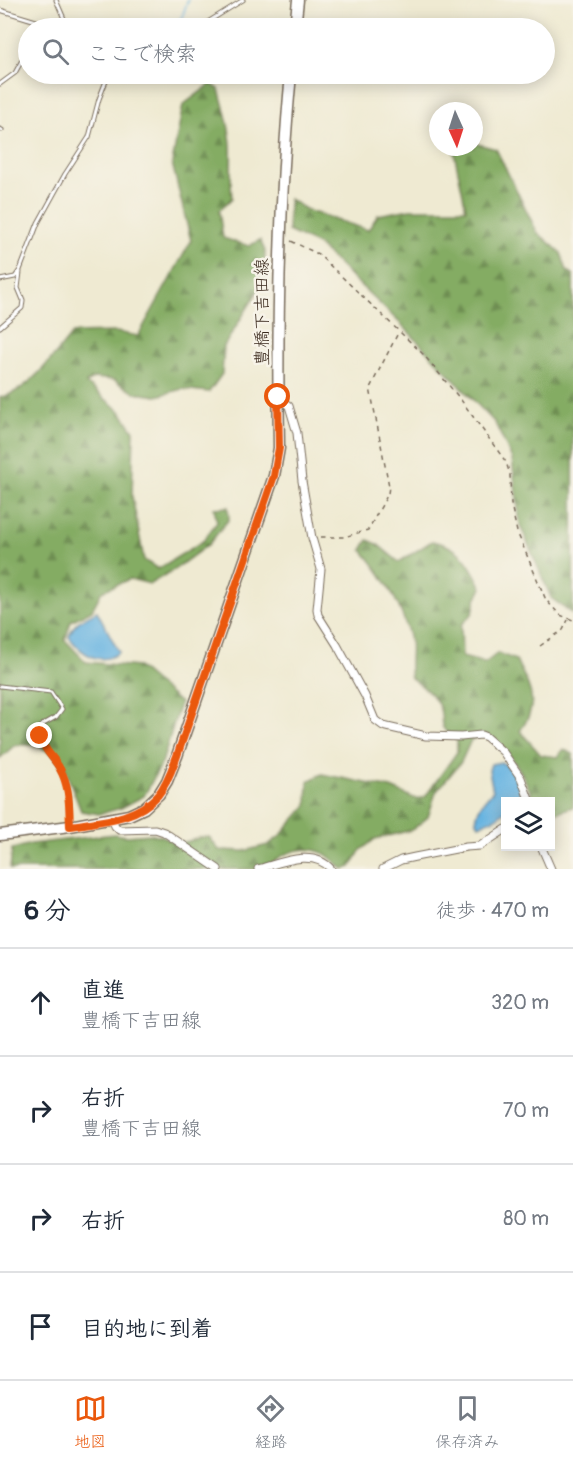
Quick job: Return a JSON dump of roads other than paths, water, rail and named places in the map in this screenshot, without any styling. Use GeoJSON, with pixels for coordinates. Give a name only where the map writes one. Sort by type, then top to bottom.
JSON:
{"type":"FeatureCollection","features":[{"type":"Feature","properties":{"kind":"main road"},"geometry":{"type":"LineString","coordinates":[[296,18],[298,0]]}},
{"type":"Feature","properties":{"kind":"main road","name":"豊橋下吉田線"},"geometry":{"type":"LineString","coordinates":[[0,835],[70,826],[129,815],[144,808],[159,794],[177,756],[274,476],[279,448],[279,235],[290,84]]}},
{"type":"Feature","properties":{"kind":"street"},"geometry":{"type":"LineString","coordinates":[[278,397],[290,406],[297,433],[302,481],[312,538],[321,569],[318,615],[365,696],[375,720],[383,726],[412,734],[486,736],[503,752],[521,778],[528,797]]}},
{"type":"Feature","properties":{"kind":"street"},"geometry":{"type":"LineString","coordinates":[[112,819],[119,830],[164,832],[218,869]]}},
{"type":"Feature","properties":{"kind":"street"},"geometry":{"type":"LineString","coordinates":[[383,869],[395,862],[415,856],[480,846],[501,832]]}},
{"type":"Feature","properties":{"kind":"street"},"geometry":{"type":"LineString","coordinates":[[543,851],[550,869]]}},
{"type":"Feature","properties":{"kind":"street"},"geometry":{"type":"LineString","coordinates":[[258,869],[311,858],[318,859],[330,869]]}},
{"type":"Feature","properties":{"kind":"lane"},"geometry":{"type":"LineString","coordinates":[[56,0],[64,18]]}},
{"type":"Feature","properties":{"kind":"lane"},"geometry":{"type":"LineString","coordinates":[[214,18],[243,0]]}},
{"type":"Feature","properties":{"kind":"lane"},"geometry":{"type":"LineString","coordinates":[[0,12],[28,18]]}},
{"type":"Feature","properties":{"kind":"lane"},"geometry":{"type":"LineString","coordinates":[[0,84],[15,73],[18,67]]}},
{"type":"Feature","properties":{"kind":"lane"},"geometry":{"type":"LineString","coordinates":[[0,280],[15,277],[20,270],[38,223],[89,137],[105,84]]}},
{"type":"Feature","properties":{"kind":"lane"},"geometry":{"type":"LineString","coordinates":[[0,327],[22,308],[23,300],[18,288],[20,270]]}},
{"type":"Feature","properties":{"kind":"lane"},"geometry":{"type":"LineString","coordinates":[[0,686],[51,693],[62,709],[56,717],[42,725],[40,736],[42,746],[59,767],[68,786],[70,826]]}},
{"type":"Feature","properties":{"kind":"water"},"geometry":{"type":"Polygon","coordinates":[[[97,611],[119,652],[105,659],[98,659],[85,653],[69,637],[76,624],[97,611]]]}},
{"type":"Feature","properties":{"kind":"water"},"geometry":{"type":"Polygon","coordinates":[[[501,762],[515,774],[520,785],[519,796],[501,797],[501,814],[479,825],[476,820],[478,811],[493,791],[489,770],[491,764],[501,762]]]}},
{"type":"Feature","properties":{"kind":"waterway"},"geometry":{"type":"LineString","coordinates":[[181,18],[188,0]]}}]}
